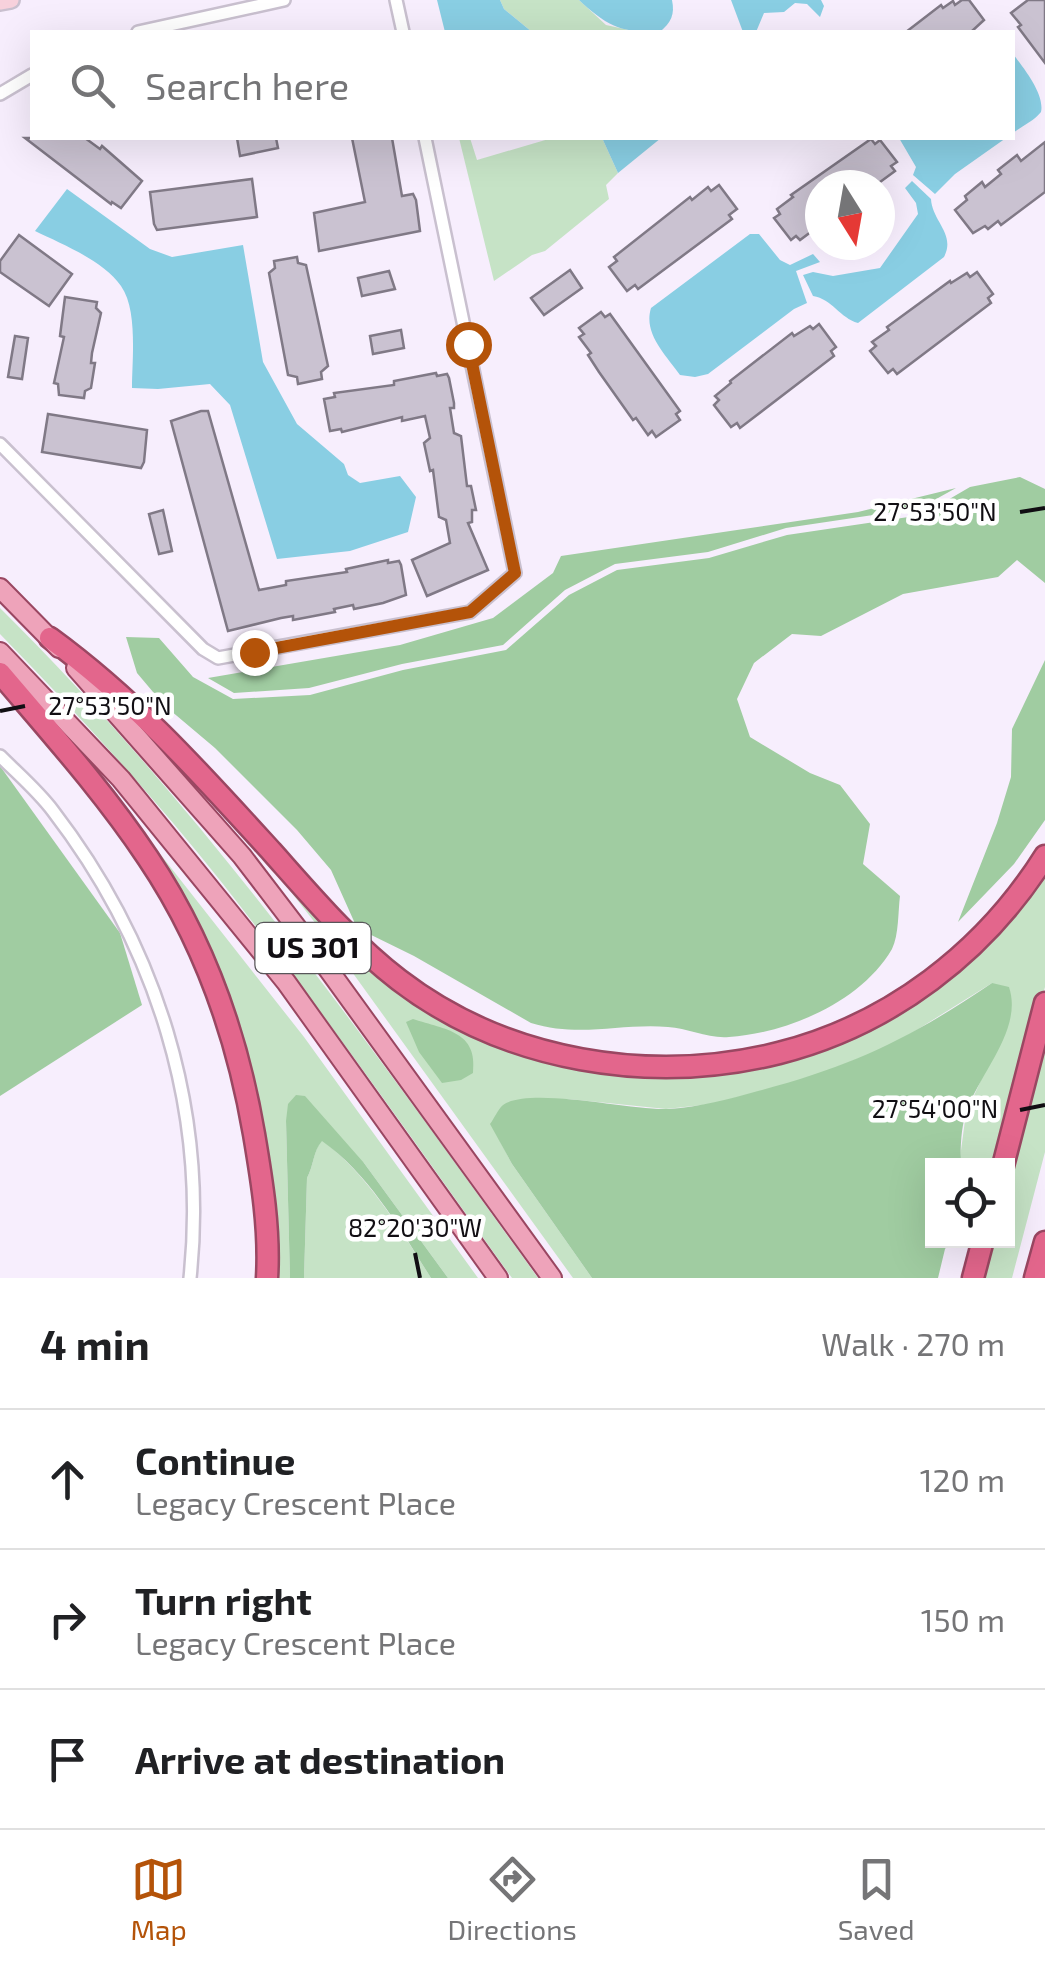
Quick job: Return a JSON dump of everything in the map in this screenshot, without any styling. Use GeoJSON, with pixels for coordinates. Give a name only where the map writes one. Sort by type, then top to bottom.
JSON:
{"type":"FeatureCollection","features":[{"type":"Feature","properties":{"kind":"highway"},"geometry":{"type":"LineString","coordinates":[[50,638],[102,676],[152,722],[349,937],[400,981],[481,1028],[564,1056],[608,1064],[687,1067],[762,1058],[830,1038],[890,1008],[945,971],[1013,902],[1045,856]]}},
{"type":"Feature","properties":{"kind":"highway"},"geometry":{"type":"LineString","coordinates":[[0,673],[108,802],[149,858],[189,927],[226,1014],[246,1089],[263,1185],[268,1278]]}},
{"type":"Feature","properties":{"kind":"highway"},"geometry":{"type":"LineString","coordinates":[[1005,1158],[1045,1003]]}},
{"type":"Feature","properties":{"kind":"highway"},"geometry":{"type":"LineString","coordinates":[[1035,1278],[1045,1242]]}},
{"type":"Feature","properties":{"kind":"highway"},"geometry":{"type":"LineString","coordinates":[[973,1278],[981,1248]]}},
{"type":"Feature","properties":{"kind":"main road"},"geometry":{"type":"LineString","coordinates":[[0,2],[11,0]]}},
{"type":"Feature","properties":{"kind":"main road","name":"US 301"},"geometry":{"type":"LineString","coordinates":[[0,588],[50,638],[242,856],[552,1278]]}},
{"type":"Feature","properties":{"kind":"main road","name":"US 301"},"geometry":{"type":"LineString","coordinates":[[0,652],[121,779],[286,982],[498,1278]]}},
{"type":"Feature","properties":{"kind":"street"},"geometry":{"type":"LineString","coordinates":[[147,30],[284,0]]}},
{"type":"Feature","properties":{"kind":"street"},"geometry":{"type":"LineString","coordinates":[[396,0],[403,30]]}},
{"type":"Feature","properties":{"kind":"street"},"geometry":{"type":"LineString","coordinates":[[0,94],[30,75]]}},
{"type":"Feature","properties":{"kind":"street"},"geometry":{"type":"LineString","coordinates":[[0,444],[204,649],[218,658],[470,612],[515,573],[425,140]]}},
{"type":"Feature","properties":{"kind":"street"},"geometry":{"type":"LineString","coordinates":[[0,756],[52,808],[102,881],[154,984],[176,1056],[194,1172],[190,1278]]}},
{"type":"Feature","properties":{"kind":"green space"},"geometry":{"type":"Polygon","coordinates":[[[500,0],[579,0],[606,25],[629,30],[530,30],[504,9],[500,0]]]}},
{"type":"Feature","properties":{"kind":"green space"},"geometry":{"type":"Polygon","coordinates":[[[459,140],[471,140],[477,160],[545,140],[603,140],[618,173],[606,185],[609,199],[545,251],[532,255],[494,281],[459,140]]]}},
{"type":"Feature","properties":{"kind":"green space"},"geometry":{"type":"Polygon","coordinates":[[[1020,477],[1045,489],[1045,583],[1017,560],[998,577],[903,594],[821,636],[792,634],[754,663],[737,699],[750,737],[810,773],[840,785],[870,824],[863,864],[900,896],[892,949],[862,985],[821,1011],[752,1034],[721,1037],[651,1026],[583,1030],[531,1023],[357,928],[331,870],[215,748],[164,705],[137,673],[126,637],[159,638],[193,677],[233,699],[310,695],[403,670],[506,650],[569,595],[617,570],[709,558],[787,535],[922,515],[970,487],[1020,477]]]}},
{"type":"Feature","properties":{"kind":"green space"},"geometry":{"type":"Polygon","coordinates":[[[956,488],[920,508],[786,528],[708,552],[615,564],[565,590],[503,645],[402,664],[309,688],[234,693],[208,678],[400,645],[493,618],[553,573],[561,556],[858,512],[956,488]]]}},
{"type":"Feature","properties":{"kind":"green space"},"geometry":{"type":"Polygon","coordinates":[[[0,608],[147,766],[216,848],[348,1017],[538,1278],[512,1278],[334,1030],[223,884],[115,756],[0,634],[0,608]]]}},
{"type":"Feature","properties":{"kind":"green space"},"geometry":{"type":"Polygon","coordinates":[[[1045,660],[1045,820],[1014,864],[958,922],[1011,777],[1012,729],[1045,660]]]}},
{"type":"Feature","properties":{"kind":"green space"},"geometry":{"type":"Polygon","coordinates":[[[0,766],[120,933],[142,1005],[0,1096],[0,766]]]}},
{"type":"Feature","properties":{"kind":"green space"},"geometry":{"type":"Polygon","coordinates":[[[146,836],[304,1037],[478,1278],[448,1278],[364,1163],[286,1121],[290,1278],[274,1278],[260,1120],[142,838],[146,836]]]}},
{"type":"Feature","properties":{"kind":"green space"},"geometry":{"type":"Polygon","coordinates":[[[259,851],[450,1019],[656,1074],[881,1020],[1045,868],[1045,987],[999,1158],[960,1158],[966,1113],[982,1078],[992,983],[891,1046],[806,1079],[712,1104],[666,1109],[568,1099],[491,1124],[512,1164],[592,1278],[573,1278],[334,947],[259,851]]]}},
{"type":"Feature","properties":{"kind":"green space"},"geometry":{"type":"Polygon","coordinates":[[[992,983],[1009,987],[1012,1003],[1006,1034],[967,1110],[961,1158],[925,1158],[925,1248],[946,1248],[938,1278],[592,1278],[512,1164],[490,1124],[503,1105],[535,1098],[652,1109],[703,1105],[823,1071],[935,1020],[992,983]]]}},
{"type":"Feature","properties":{"kind":"green space"},"geometry":{"type":"Polygon","coordinates":[[[413,1019],[465,1040],[473,1059],[473,1073],[442,1083],[419,1052],[406,1022],[413,1019]]]}},
{"type":"Feature","properties":{"kind":"green space"},"geometry":{"type":"Polygon","coordinates":[[[1045,1038],[1045,1152],[1012,1278],[981,1278],[989,1248],[1015,1248],[1013,1158],[1045,1038]]]}},
{"type":"Feature","properties":{"kind":"green space"},"geometry":{"type":"Polygon","coordinates":[[[296,1095],[305,1096],[364,1163],[448,1278],[431,1278],[369,1186],[322,1141],[307,1178],[304,1278],[290,1278],[286,1121],[288,1104],[296,1095]]]}},
{"type":"Feature","properties":{"kind":"green space"},"geometry":{"type":"Polygon","coordinates":[[[322,1140],[369,1186],[431,1278],[304,1278],[307,1178],[322,1140]]]}},
{"type":"Feature","properties":{"kind":"water"},"geometry":{"type":"Polygon","coordinates":[[[437,0],[500,0],[504,9],[530,30],[444,30],[437,0]]]}},
{"type":"Feature","properties":{"kind":"water"},"geometry":{"type":"Polygon","coordinates":[[[579,0],[672,0],[672,14],[662,30],[625,29],[598,16],[579,0]]]}},
{"type":"Feature","properties":{"kind":"water"},"geometry":{"type":"Polygon","coordinates":[[[731,0],[821,0],[824,6],[820,17],[807,4],[795,3],[784,12],[764,13],[757,30],[742,30],[731,0]]]}},
{"type":"Feature","properties":{"kind":"water"},"geometry":{"type":"Polygon","coordinates":[[[1015,57],[1040,97],[1038,115],[1015,132],[1015,57]]]}},
{"type":"Feature","properties":{"kind":"water"},"geometry":{"type":"Polygon","coordinates":[[[603,140],[659,140],[618,173],[603,140]]]}},
{"type":"Feature","properties":{"kind":"water"},"geometry":{"type":"Polygon","coordinates":[[[900,140],[1003,140],[955,174],[935,194],[913,175],[916,167],[900,140]]]}},
{"type":"Feature","properties":{"kind":"water"},"geometry":{"type":"Polygon","coordinates":[[[912,181],[931,199],[947,241],[944,257],[858,323],[852,321],[813,296],[803,275],[813,272],[833,276],[880,268],[886,260],[895,260],[895,247],[918,214],[916,203],[905,188],[912,181]]]}},
{"type":"Feature","properties":{"kind":"water"},"geometry":{"type":"Polygon","coordinates":[[[67,189],[150,249],[172,257],[243,245],[263,362],[297,424],[360,483],[400,476],[416,497],[408,532],[350,551],[277,559],[230,405],[210,384],[132,388],[132,321],[121,286],[93,261],[35,231],[67,189]]]}},
{"type":"Feature","properties":{"kind":"water"},"geometry":{"type":"Polygon","coordinates":[[[750,234],[759,234],[780,260],[790,265],[805,258],[820,262],[796,271],[807,303],[708,374],[680,375],[653,335],[651,308],[750,234]]]}},
{"type":"Feature","properties":{"kind":"building"},"geometry":{"type":"Polygon","coordinates":[[[969,0],[984,20],[973,30],[909,30],[941,5],[943,8],[953,1],[955,5],[969,0]]]}},
{"type":"Feature","properties":{"kind":"building"},"geometry":{"type":"Polygon","coordinates":[[[1028,0],[1045,0],[1045,63],[1011,13],[1028,0]]]}},
{"type":"Feature","properties":{"kind":"building"},"geometry":{"type":"Polygon","coordinates":[[[25,138],[88,140],[100,149],[102,146],[142,181],[121,208],[25,138]]]}},
{"type":"Feature","properties":{"kind":"building"},"geometry":{"type":"Polygon","coordinates":[[[237,140],[276,140],[278,148],[240,156],[237,140]]]}},
{"type":"Feature","properties":{"kind":"building"},"geometry":{"type":"Polygon","coordinates":[[[352,140],[392,140],[402,196],[413,194],[420,231],[319,251],[314,213],[365,202],[352,140]]]}},
{"type":"Feature","properties":{"kind":"building"},"geometry":{"type":"Polygon","coordinates":[[[870,140],[875,144],[880,140],[897,162],[891,166],[894,170],[827,170],[870,140]]]}},
{"type":"Feature","properties":{"kind":"building"},"geometry":{"type":"Polygon","coordinates":[[[1045,142],[1045,192],[1001,225],[998,221],[973,233],[955,210],[967,200],[965,196],[982,182],[985,187],[1017,155],[1021,161],[1045,142]]]}},
{"type":"Feature","properties":{"kind":"building"},"geometry":{"type":"Polygon","coordinates":[[[252,179],[257,217],[157,230],[154,224],[150,192],[252,179]]]}},
{"type":"Feature","properties":{"kind":"building"},"geometry":{"type":"Polygon","coordinates":[[[719,185],[737,209],[729,215],[732,219],[638,289],[635,285],[627,291],[609,267],[617,261],[614,257],[690,197],[692,200],[708,187],[711,191],[719,185]]]}},
{"type":"Feature","properties":{"kind":"building"},"geometry":{"type":"Polygon","coordinates":[[[805,185],[805,236],[800,240],[796,236],[791,240],[774,218],[780,214],[777,209],[805,185]]]}},
{"type":"Feature","properties":{"kind":"building"},"geometry":{"type":"Polygon","coordinates":[[[19,235],[72,274],[49,306],[0,272],[0,261],[19,235]]]}},
{"type":"Feature","properties":{"kind":"building"},"geometry":{"type":"Polygon","coordinates":[[[297,257],[298,263],[306,265],[328,366],[321,372],[322,379],[298,384],[297,377],[288,375],[269,273],[275,268],[274,261],[297,257]]]}},
{"type":"Feature","properties":{"kind":"building"},"geometry":{"type":"Polygon","coordinates":[[[570,270],[582,288],[544,315],[531,298],[570,270]]]}},
{"type":"Feature","properties":{"kind":"building"},"geometry":{"type":"Polygon","coordinates":[[[389,271],[395,289],[362,296],[358,278],[389,271]]]}},
{"type":"Feature","properties":{"kind":"building"},"geometry":{"type":"Polygon","coordinates":[[[977,272],[993,294],[988,298],[991,303],[897,374],[893,369],[888,373],[870,351],[876,346],[872,342],[950,281],[977,272]]]}},
{"type":"Feature","properties":{"kind":"building"},"geometry":{"type":"Polygon","coordinates":[[[65,297],[97,302],[101,313],[92,353],[91,363],[95,363],[91,388],[85,391],[84,398],[59,395],[58,384],[54,383],[64,337],[60,336],[65,297]]]}},
{"type":"Feature","properties":{"kind":"building"},"geometry":{"type":"Polygon","coordinates":[[[601,312],[605,317],[610,314],[680,411],[676,414],[680,420],[656,437],[652,431],[648,435],[636,418],[633,420],[579,337],[584,334],[579,328],[601,312]]]}},
{"type":"Feature","properties":{"kind":"building"},"geometry":{"type":"Polygon","coordinates":[[[819,324],[836,347],[831,351],[834,356],[740,428],[737,423],[731,427],[714,405],[719,400],[715,396],[792,333],[794,336],[819,324]]]}},
{"type":"Feature","properties":{"kind":"building"},"geometry":{"type":"Polygon","coordinates":[[[401,330],[404,348],[373,354],[370,336],[401,330]]]}},
{"type":"Feature","properties":{"kind":"building"},"geometry":{"type":"Polygon","coordinates":[[[15,336],[28,338],[22,379],[8,377],[15,336]]]}},
{"type":"Feature","properties":{"kind":"building"},"geometry":{"type":"Polygon","coordinates":[[[447,374],[449,378],[454,433],[461,436],[467,486],[471,486],[476,510],[472,510],[472,522],[468,523],[488,570],[427,596],[412,560],[450,543],[446,520],[439,517],[433,470],[430,471],[424,443],[430,438],[425,416],[330,431],[324,399],[335,397],[334,393],[394,385],[394,381],[447,374]]]}},
{"type":"Feature","properties":{"kind":"building"},"geometry":{"type":"Polygon","coordinates":[[[208,411],[259,590],[388,560],[399,561],[406,595],[354,609],[353,605],[334,609],[335,612],[293,620],[293,616],[281,618],[228,631],[171,421],[208,411]]]}},
{"type":"Feature","properties":{"kind":"building"},"geometry":{"type":"Polygon","coordinates":[[[48,414],[147,430],[141,468],[42,452],[48,414]]]}},
{"type":"Feature","properties":{"kind":"building"},"geometry":{"type":"Polygon","coordinates":[[[163,510],[172,551],[159,554],[149,514],[163,510]]]}},
{"type":"Feature","properties":{"kind":"route"},"geometry":{"type":"LineString","coordinates":[[254,652],[470,612],[515,573],[468,344]]}}]}
